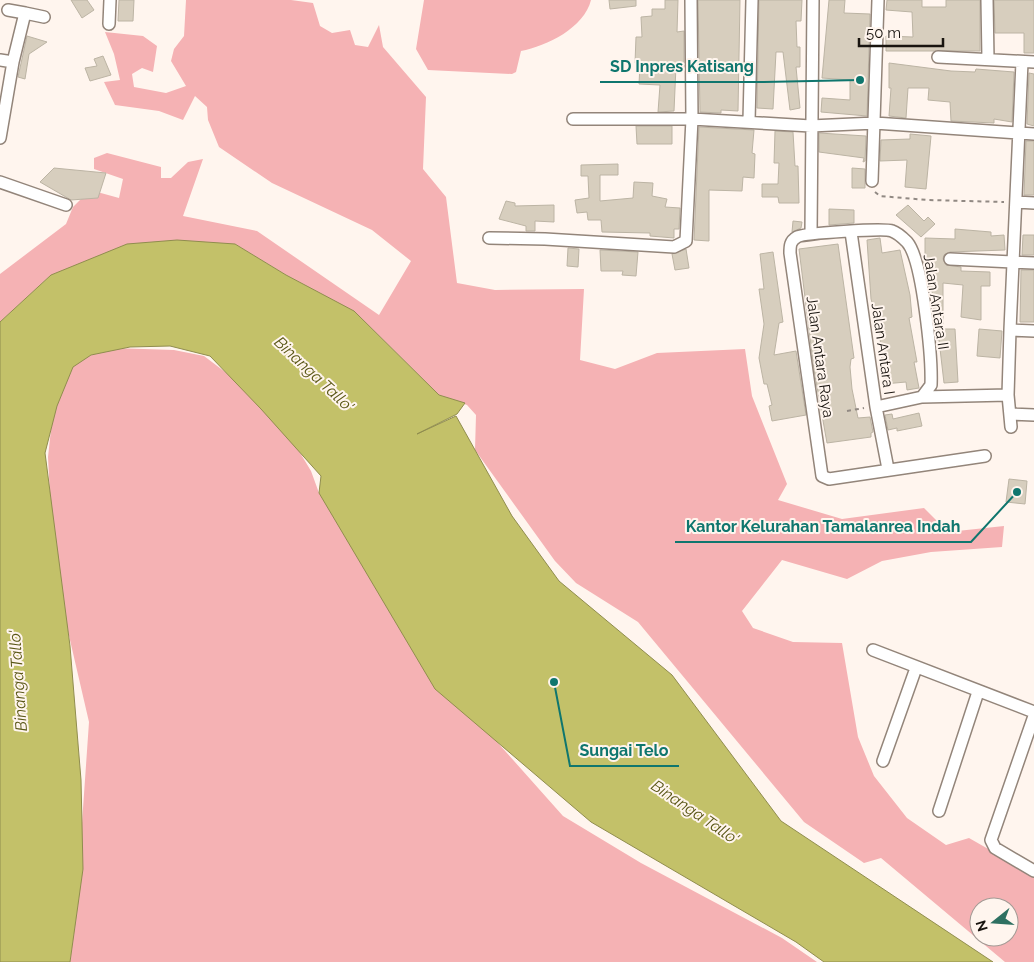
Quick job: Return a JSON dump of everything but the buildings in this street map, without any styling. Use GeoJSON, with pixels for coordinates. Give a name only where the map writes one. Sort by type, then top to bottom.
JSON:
{"type":"FeatureCollection","features":[{"type":"Feature","properties":{"kind":"street"},"geometry":{"type":"LineString","coordinates":[[489,238],[545,239],[674,247],[686,241],[692,119],[692,0]]}},
{"type":"Feature","properties":{"kind":"street"},"geometry":{"type":"LineString","coordinates":[[749,121],[752,0]]}},
{"type":"Feature","properties":{"kind":"street"},"geometry":{"type":"LineString","coordinates":[[810,233],[813,0]]}},
{"type":"Feature","properties":{"kind":"street"},"geometry":{"type":"LineString","coordinates":[[872,181],[878,0]]}},
{"type":"Feature","properties":{"kind":"street"},"geometry":{"type":"LineString","coordinates":[[987,0],[988,59]]}},
{"type":"Feature","properties":{"kind":"street"},"geometry":{"type":"LineString","coordinates":[[109,1],[109,24]]}},
{"type":"Feature","properties":{"kind":"street"},"geometry":{"type":"LineString","coordinates":[[8,10],[44,17]]}},
{"type":"Feature","properties":{"kind":"street"},"geometry":{"type":"LineString","coordinates":[[0,138],[13,62],[25,14]]}},
{"type":"Feature","properties":{"kind":"street"},"geometry":{"type":"LineString","coordinates":[[938,57],[1028,62],[1018,134],[1008,395],[1011,427]]}},
{"type":"Feature","properties":{"kind":"street"},"geometry":{"type":"LineString","coordinates":[[0,60],[13,62]]}},
{"type":"Feature","properties":{"kind":"street"},"geometry":{"type":"LineString","coordinates":[[573,119],[692,119],[811,126],[875,123],[1034,134]]}},
{"type":"Feature","properties":{"kind":"street"},"geometry":{"type":"LineString","coordinates":[[0,182],[66,205]]}},
{"type":"Feature","properties":{"kind":"street"},"geometry":{"type":"LineString","coordinates":[[1016,202],[1034,203]]}},
{"type":"Feature","properties":{"kind":"street","name":"Jalan Antara II"},"geometry":{"type":"LineString","coordinates":[[792,242],[799,236],[810,233],[890,230],[901,236],[911,248],[918,275],[928,339],[932,376],[930,388],[922,397]]}},
{"type":"Feature","properties":{"kind":"street","name":"Jalan Antara I"},"geometry":{"type":"LineString","coordinates":[[851,232],[876,407],[888,469]]}},
{"type":"Feature","properties":{"kind":"street","name":"Jalan Antara Raya"},"geometry":{"type":"LineString","coordinates":[[792,242],[790,253],[822,476],[829,479],[888,469]]}},
{"type":"Feature","properties":{"kind":"street"},"geometry":{"type":"LineString","coordinates":[[950,259],[1034,263]]}},
{"type":"Feature","properties":{"kind":"street"},"geometry":{"type":"LineString","coordinates":[[1010,330],[1034,331]]}},
{"type":"Feature","properties":{"kind":"street"},"geometry":{"type":"LineString","coordinates":[[876,407],[922,397],[1008,395]]}},
{"type":"Feature","properties":{"kind":"street"},"geometry":{"type":"LineString","coordinates":[[1010,414],[1034,415]]}},
{"type":"Feature","properties":{"kind":"street"},"geometry":{"type":"LineString","coordinates":[[888,469],[985,456]]}},
{"type":"Feature","properties":{"kind":"street"},"geometry":{"type":"LineString","coordinates":[[873,650],[1034,712]]}},
{"type":"Feature","properties":{"kind":"street"},"geometry":{"type":"LineString","coordinates":[[883,760],[916,668]]}},
{"type":"Feature","properties":{"kind":"street"},"geometry":{"type":"LineString","coordinates":[[939,811],[978,692]]}},
{"type":"Feature","properties":{"kind":"street"},"geometry":{"type":"LineString","coordinates":[[1034,716],[991,840],[995,848],[1034,871]]}},
{"type":"Feature","properties":{"kind":"path"},"geometry":{"type":"LineString","coordinates":[[872,181],[875,193],[880,196],[927,200],[1016,202]]}},
{"type":"Feature","properties":{"kind":"path"},"geometry":{"type":"LineString","coordinates":[[847,411],[876,407]]}},
{"type":"Feature","properties":{"kind":"shaded area"},"geometry":{"type":"Polygon","coordinates":[[[186,0],[291,0],[313,3],[320,26],[332,33],[350,30],[355,45],[368,47],[379,25],[383,47],[426,97],[423,169],[446,197],[457,283],[495,290],[584,289],[580,360],[615,369],[657,353],[745,349],[752,396],[787,484],[778,500],[842,519],[924,508],[948,532],[1004,526],[1002,547],[931,552],[882,561],[847,579],[782,560],[742,611],[753,628],[793,642],[842,643],[858,737],[874,776],[907,818],[946,845],[969,838],[1034,875],[1034,962],[1005,962],[987,947],[1019,947],[1019,897],[969,897],[969,932],[881,858],[864,863],[804,822],[638,622],[576,583],[555,561],[475,450],[476,415],[467,405],[439,395],[356,313],[286,275],[235,244],[86,263],[51,275],[0,322],[0,274],[66,224],[73,207],[90,190],[119,198],[123,179],[94,169],[94,158],[107,153],[161,167],[161,178],[171,178],[188,162],[203,159],[183,216],[257,231],[379,315],[411,261],[372,230],[272,183],[219,147],[208,120],[207,107],[195,96],[183,120],[159,111],[115,105],[104,82],[120,80],[114,54],[105,32],[143,36],[157,46],[153,72],[142,68],[132,74],[134,87],[166,93],[186,86],[171,61],[174,49],[184,36],[186,0]]]}},
{"type":"Feature","properties":{"kind":"shaded area"},"geometry":{"type":"Polygon","coordinates":[[[424,0],[591,0],[581,19],[573,27],[553,40],[521,51],[516,72],[512,74],[428,70],[416,49],[424,0]]]}},
{"type":"Feature","properties":{"kind":"shaded area"},"geometry":{"type":"Polygon","coordinates":[[[113,348],[174,350],[204,356],[253,393],[299,451],[311,471],[319,493],[498,743],[563,816],[641,863],[782,938],[817,962],[70,962],[82,870],[82,823],[89,722],[54,571],[48,457],[52,420],[63,383],[76,360],[113,348]]]}},
{"type":"Feature","properties":{"kind":"water","name":"Binanga Tallo'"},"geometry":{"type":"Polygon","coordinates":[[[177,240],[235,244],[286,275],[354,311],[439,395],[465,403],[457,414],[417,434],[456,416],[512,516],[559,581],[672,675],[781,821],[993,962],[824,962],[796,942],[591,822],[435,689],[319,493],[321,476],[210,356],[170,346],[130,347],[91,355],[73,367],[57,406],[45,453],[70,646],[81,780],[83,869],[70,962],[0,962],[0,322],[51,275],[127,244],[177,240]]]}},
{"type":"Feature","properties":{"kind":"place","name":"SD Inpres Katisang"},"geometry":{"type":"Point","coordinates":[860,80]}},
{"type":"Feature","properties":{"kind":"place","name":"Kantor Kelurahan Tamalanrea Indah"},"geometry":{"type":"Point","coordinates":[1017,492]}},
{"type":"Feature","properties":{"kind":"place","name":"Sungai Telo"},"geometry":{"type":"Point","coordinates":[554,682]}}]}
